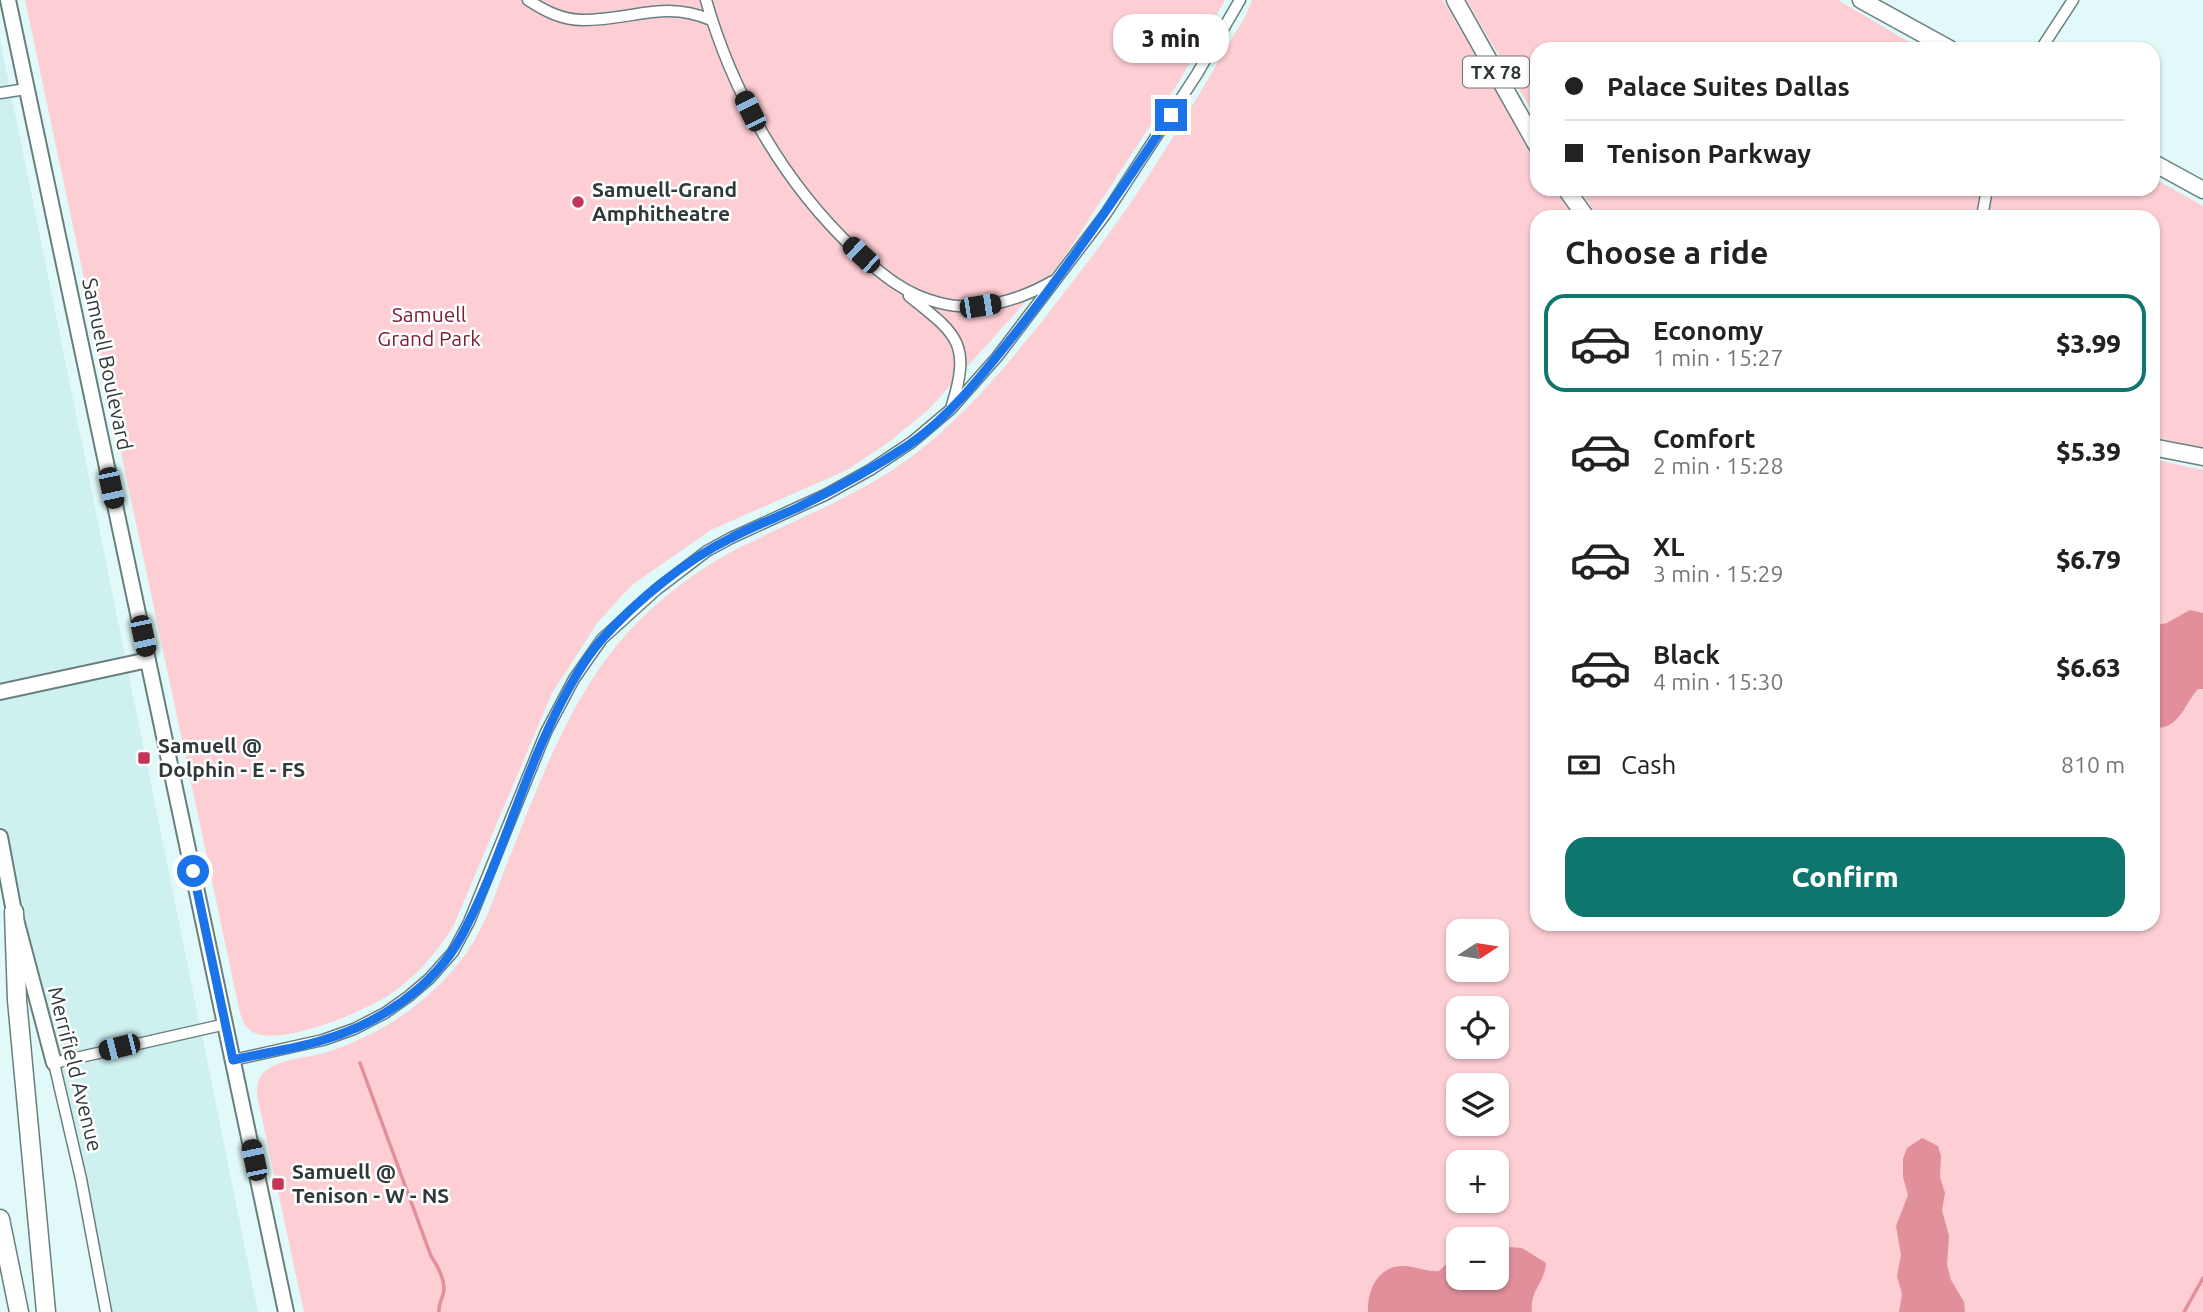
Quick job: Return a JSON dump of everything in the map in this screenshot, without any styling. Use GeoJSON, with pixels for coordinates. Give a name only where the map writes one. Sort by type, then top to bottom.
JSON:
{"type":"FeatureCollection","features":[{"type":"Feature","properties":{"kind":"highway"},"geometry":{"type":"LineString","coordinates":[[14,912],[17,1000],[46,1312]]}},
{"type":"Feature","properties":{"kind":"highway"},"geometry":{"type":"LineString","coordinates":[[0,1219],[19,1312]]}},
{"type":"Feature","properties":{"kind":"main road","name":"Samuell Boulevard"},"geometry":{"type":"LineString","coordinates":[[8,0],[286,1312]]}},
{"type":"Feature","properties":{"kind":"main road","name":"TX 78"},"geometry":{"type":"LineString","coordinates":[[1455,0],[1530,133]]}},
{"type":"Feature","properties":{"kind":"main road"},"geometry":{"type":"LineString","coordinates":[[1861,0],[1937,42]]}},
{"type":"Feature","properties":{"kind":"main road"},"geometry":{"type":"LineString","coordinates":[[2160,166],[2203,190]]}},
{"type":"Feature","properties":{"kind":"main road"},"geometry":{"type":"LineString","coordinates":[[2160,449],[2203,457]]}},
{"type":"Feature","properties":{"kind":"main road"},"geometry":{"type":"LineString","coordinates":[[0,692],[148,660]]}},
{"type":"Feature","properties":{"kind":"main road","name":"Merrifield Avenue"},"geometry":{"type":"LineString","coordinates":[[0,837],[14,912],[54,1063]]}},
{"type":"Feature","properties":{"kind":"street"},"geometry":{"type":"LineString","coordinates":[[528,0],[558,16],[582,20],[603,18],[661,2],[696,8],[711,20]]}},
{"type":"Feature","properties":{"kind":"street"},"geometry":{"type":"LineString","coordinates":[[706,0],[711,20],[745,102],[781,164],[846,241],[948,327],[956,340],[960,373],[951,409]]}},
{"type":"Feature","properties":{"kind":"street"},"geometry":{"type":"LineString","coordinates":[[233,1060],[323,1040],[354,1029],[385,1013],[430,978],[453,952],[469,922],[546,732],[574,679],[602,639],[647,597],[708,551],[825,495],[870,470],[912,442],[951,409],[997,357],[1105,215],[1197,74],[1240,0]]}},
{"type":"Feature","properties":{"kind":"street"},"geometry":{"type":"LineString","coordinates":[[2046,42],[2073,0]]}},
{"type":"Feature","properties":{"kind":"street"},"geometry":{"type":"LineString","coordinates":[[0,93],[26,89]]}},
{"type":"Feature","properties":{"kind":"street"},"geometry":{"type":"LineString","coordinates":[[895,284],[937,303],[980,306],[1020,297],[1059,278]]}},
{"type":"Feature","properties":{"kind":"street"},"geometry":{"type":"LineString","coordinates":[[54,1063],[226,1024]]}},
{"type":"Feature","properties":{"kind":"street","name":"Merrifield Avenue"},"geometry":{"type":"LineString","coordinates":[[54,1063],[81,1179],[106,1312]]}},
{"type":"Feature","properties":{"kind":"shaded area"},"geometry":{"type":"Polygon","coordinates":[[[0,39],[258,1312],[107,1312],[0,846],[0,39]]]}},
{"type":"Feature","properties":{"kind":"shaded area"},"geometry":{"type":"Polygon","coordinates":[[[2190,610],[2203,613],[2203,689],[2198,689],[2175,720],[2160,728],[2160,624],[2190,610]]]}},
{"type":"Feature","properties":{"kind":"shaded area"},"geometry":{"type":"Polygon","coordinates":[[[1922,1138],[1938,1146],[1941,1156],[1940,1177],[1945,1193],[1942,1210],[1949,1236],[1947,1265],[1951,1280],[1964,1302],[1965,1312],[1899,1312],[1902,1294],[1897,1276],[1901,1255],[1896,1226],[1908,1195],[1903,1177],[1903,1159],[1907,1148],[1922,1138]]]}},
{"type":"Feature","properties":{"kind":"shaded area"},"geometry":{"type":"Polygon","coordinates":[[[1509,1247],[1522,1248],[1546,1263],[1533,1298],[1532,1312],[1368,1312],[1372,1287],[1389,1269],[1406,1266],[1439,1271],[1446,1264],[1446,1290],[1509,1290],[1509,1247]]]}},
{"type":"Feature","properties":{"kind":"green space","name":"Samuell Grand Park"},"geometry":{"type":"Polygon","coordinates":[[[25,0],[1225,0],[1180,80],[1059,265],[928,410],[889,442],[847,470],[711,530],[632,585],[598,622],[552,693],[453,927],[426,963],[392,993],[364,1009],[301,1031],[264,1035],[251,1031],[240,1013],[25,0]]]}},
{"type":"Feature","properties":{"kind":"green space"},"geometry":{"type":"Polygon","coordinates":[[[1252,0],[1443,0],[1530,148],[1530,196],[1560,196],[1570,210],[1530,210],[1530,931],[2160,931],[2160,461],[2203,470],[2203,1312],[304,1312],[257,1095],[262,1074],[281,1063],[327,1052],[368,1036],[405,1013],[439,985],[467,952],[480,931],[533,799],[575,708],[611,652],[633,627],[655,606],[703,569],[729,553],[868,485],[930,442],[965,410],[1043,320],[1139,191],[1246,15],[1252,0]]]}},
{"type":"Feature","properties":{"kind":"green space"},"geometry":{"type":"Polygon","coordinates":[[[1466,0],[1838,0],[1909,42],[1530,42],[1530,108],[1466,0]]]}},
{"type":"Feature","properties":{"kind":"green space"},"geometry":{"type":"Polygon","coordinates":[[[2160,182],[2203,206],[2203,448],[2160,439],[2160,210],[1593,210],[1584,196],[2160,196],[2160,182]]]}},
{"type":"Feature","properties":{"kind":"waterway"},"geometry":{"type":"LineString","coordinates":[[360,1063],[444,1285],[439,1312]]}},
{"type":"Feature","properties":{"kind":"waterway"},"geometry":{"type":"LineString","coordinates":[[2184,1312],[2203,1278]]}},
{"type":"Feature","properties":{"kind":"place","name":"Samuell-Grand Amphitheatre"},"geometry":{"type":"Point","coordinates":[578,202]}},
{"type":"Feature","properties":{"kind":"place","name":"Samuell @ Dolphin - E - FS"},"geometry":{"type":"Point","coordinates":[144,758]}},
{"type":"Feature","properties":{"kind":"place","name":"Samuell @ Tenison - W - NS"},"geometry":{"type":"Point","coordinates":[278,1184]}},
{"type":"Feature","properties":{"kind":"route"},"geometry":{"type":"LineString","coordinates":[[193,871],[233,1060],[323,1040],[354,1029],[410,996],[453,952],[469,922],[546,732],[574,679],[602,639],[629,612],[708,551],[825,495],[870,470],[912,442],[951,409],[997,357],[1059,278],[1105,215],[1171,115]]}}]}
